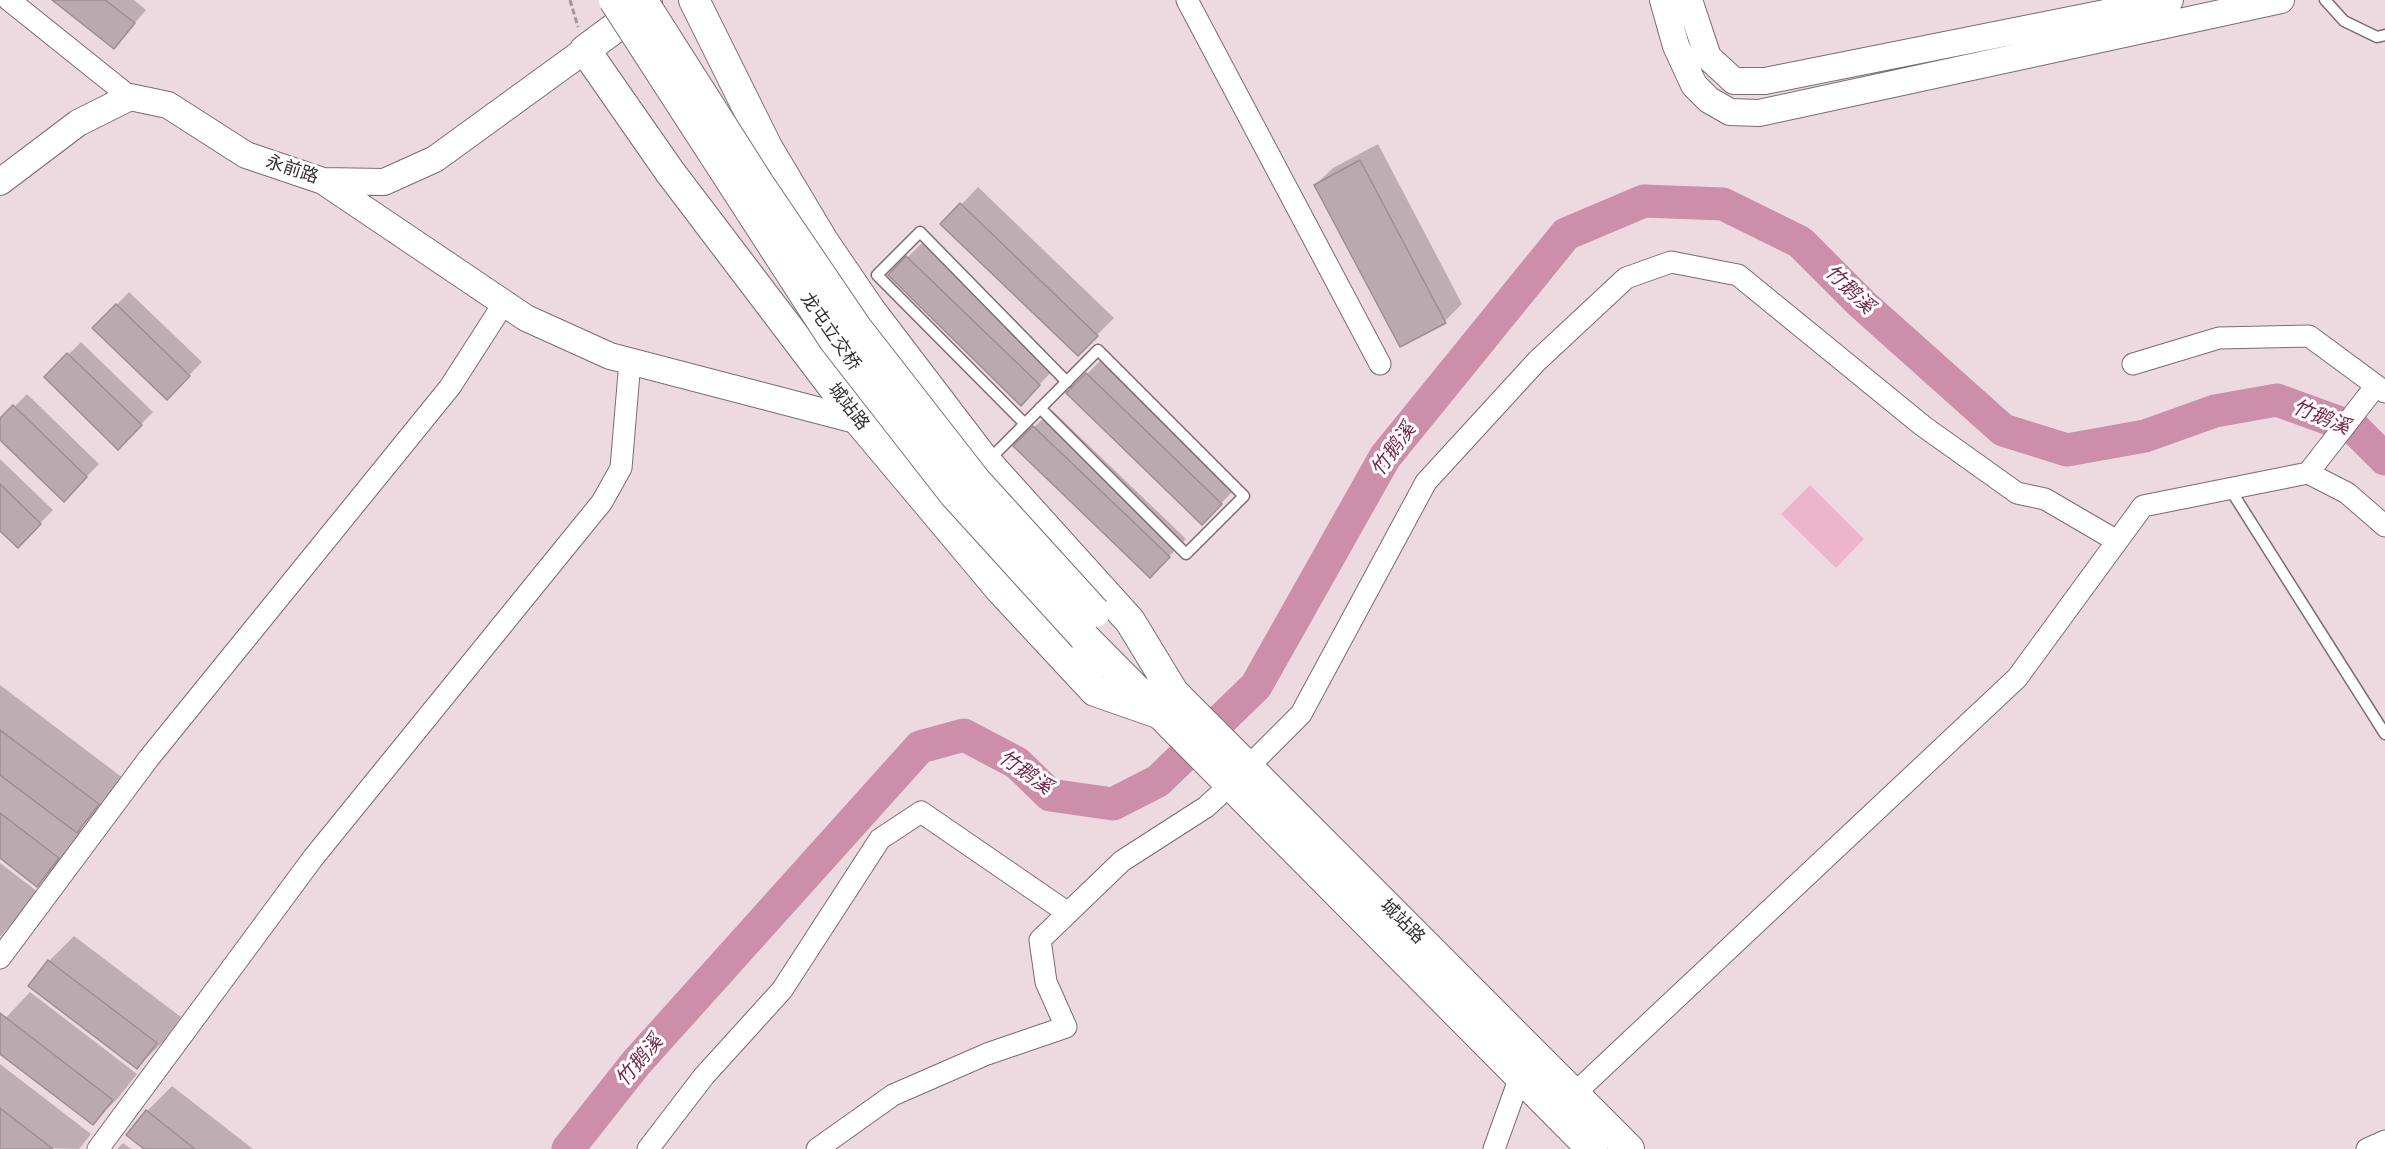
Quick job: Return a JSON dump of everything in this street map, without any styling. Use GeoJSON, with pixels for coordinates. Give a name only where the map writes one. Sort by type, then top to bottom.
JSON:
{"type":"FeatureCollection","features":[{"type":"Feature","properties":{"kind":"main road","name":"龙屯立交桥"},"geometry":{"type":"LineString","coordinates":[[614,0],[834,340],[954,494],[1089,624]]}},
{"type":"Feature","properties":{"kind":"main road","name":"龙屯立交桥"},"geometry":{"type":"LineString","coordinates":[[642,0],[761,187],[856,327],[1089,624]]}},
{"type":"Feature","properties":{"kind":"main road"},"geometry":{"type":"LineString","coordinates":[[585,50],[652,0]]}},
{"type":"Feature","properties":{"kind":"main road","name":"城站路"},"geometry":{"type":"LineString","coordinates":[[694,0],[768,149],[823,242],[934,398],[987,462],[1130,621],[1170,708]]}},
{"type":"Feature","properties":{"kind":"main road","name":"城站路"},"geometry":{"type":"LineString","coordinates":[[585,50],[677,181],[859,421],[1000,589],[1095,691],[1170,708]]}},
{"type":"Feature","properties":{"kind":"main road","name":"城站路"},"geometry":{"type":"LineString","coordinates":[[1089,624],[1529,1068],[1592,1149]]}},
{"type":"Feature","properties":{"kind":"main road","name":"城站路"},"geometry":{"type":"LineString","coordinates":[[1529,1068],[1574,1094],[1629,1149]]}},
{"type":"Feature","properties":{"kind":"street"},"geometry":{"type":"LineString","coordinates":[[0,182],[78,123],[130,97],[9,0]]}},
{"type":"Feature","properties":{"kind":"street"},"geometry":{"type":"LineString","coordinates":[[1187,0],[1380,364]]}},
{"type":"Feature","properties":{"kind":"street"},"geometry":{"type":"LineString","coordinates":[[1663,0],[1676,46],[1694,85],[1709,100],[1730,112],[1749,113],[2281,0]]}},
{"type":"Feature","properties":{"kind":"street"},"geometry":{"type":"LineString","coordinates":[[1689,0],[1708,57],[1734,81],[1764,81],[2170,0]]}},
{"type":"Feature","properties":{"kind":"street","name":"永前路"},"geometry":{"type":"LineString","coordinates":[[130,97],[168,105],[246,155],[323,181],[384,182],[435,159],[585,50]]}},
{"type":"Feature","properties":{"kind":"street"},"geometry":{"type":"LineString","coordinates":[[323,181],[526,318],[610,356],[859,421]]}},
{"type":"Feature","properties":{"kind":"street"},"geometry":{"type":"LineString","coordinates":[[817,1149],[893,1095],[987,1054],[1065,1027],[1046,982],[1040,940],[1122,861],[1206,807],[1233,771],[1301,714],[1426,482],[1537,361],[1626,278],[1671,262],[1738,275],[1923,426],[2018,493],[2045,499],[2117,541]]}},
{"type":"Feature","properties":{"kind":"street"},"geometry":{"type":"LineString","coordinates":[[0,958],[149,758],[450,387],[504,303]]}},
{"type":"Feature","properties":{"kind":"street"},"geometry":{"type":"LineString","coordinates":[[2133,364],[2219,338],[2309,336],[2380,390],[2362,404],[2308,473]]}},
{"type":"Feature","properties":{"kind":"street"},"geometry":{"type":"LineString","coordinates":[[98,1149],[313,858],[602,502],[621,468],[630,361]]}},
{"type":"Feature","properties":{"kind":"street"},"geometry":{"type":"LineString","coordinates":[[1574,1094],[2017,678],[2143,506],[2308,473],[2347,493],[2385,526]]}},
{"type":"Feature","properties":{"kind":"street"},"geometry":{"type":"LineString","coordinates":[[648,1149],[704,1076],[782,990],[880,839],[921,812],[1068,913]]}},
{"type":"Feature","properties":{"kind":"street"},"geometry":{"type":"LineString","coordinates":[[1494,1149],[1529,1068]]}},
{"type":"Feature","properties":{"kind":"street"},"geometry":{"type":"LineString","coordinates":[[2367,1149],[2385,1142]]}},
{"type":"Feature","properties":{"kind":"lane"},"geometry":{"type":"LineString","coordinates":[[2325,0],[2344,21],[2377,37],[2385,35]]}},
{"type":"Feature","properties":{"kind":"lane"},"geometry":{"type":"LineString","coordinates":[[1025,424],[877,274],[920,232],[1067,382]]}},
{"type":"Feature","properties":{"kind":"lane"},"geometry":{"type":"LineString","coordinates":[[987,462],[1040,408],[1067,382],[1098,350],[1244,496],[1186,554],[1040,408]]}},
{"type":"Feature","properties":{"kind":"lane"},"geometry":{"type":"LineString","coordinates":[[2230,489],[2385,734]]}},
{"type":"Feature","properties":{"kind":"shaded area"},"geometry":{"type":"Polygon","coordinates":[[[1810,485],[1864,539],[1836,568],[1781,514],[1810,485]]]}},
{"type":"Feature","properties":{"kind":"building"},"geometry":{"type":"Polygon","coordinates":[[[52,0],[105,0],[135,23],[114,49],[52,0]]]}},
{"type":"Feature","properties":{"kind":"building"},"geometry":{"type":"Polygon","coordinates":[[[1360,160],[1446,323],[1400,347],[1314,185],[1360,160]]]}},
{"type":"Feature","properties":{"kind":"building"},"geometry":{"type":"Polygon","coordinates":[[[960,203],[1098,336],[1078,356],[940,224],[960,203]]]}},
{"type":"Feature","properties":{"kind":"building"},"geometry":{"type":"Polygon","coordinates":[[[906,256],[1040,385],[1021,406],[888,275],[906,256]]]}},
{"type":"Feature","properties":{"kind":"building"},"geometry":{"type":"Polygon","coordinates":[[[116,304],[190,376],[167,400],[92,328],[116,304]]]}},
{"type":"Feature","properties":{"kind":"building"},"geometry":{"type":"Polygon","coordinates":[[[67,353],[142,425],[118,450],[44,377],[67,353]]]}},
{"type":"Feature","properties":{"kind":"building"},"geometry":{"type":"Polygon","coordinates":[[[1086,373],[1222,504],[1202,525],[1066,393],[1086,373]]]}},
{"type":"Feature","properties":{"kind":"building"},"geometry":{"type":"Polygon","coordinates":[[[13,405],[87,477],[64,502],[0,440],[0,418],[13,405]]]}},
{"type":"Feature","properties":{"kind":"building"},"geometry":{"type":"Polygon","coordinates":[[[1033,426],[1170,557],[1150,578],[1013,446],[1033,426]]]}},
{"type":"Feature","properties":{"kind":"building"},"geometry":{"type":"Polygon","coordinates":[[[0,484],[41,524],[18,548],[0,531],[0,484]]]}},
{"type":"Feature","properties":{"kind":"building"},"geometry":{"type":"Polygon","coordinates":[[[0,730],[99,804],[77,833],[0,775],[0,730]]]}},
{"type":"Feature","properties":{"kind":"building"},"geometry":{"type":"Polygon","coordinates":[[[0,813],[59,858],[37,887],[0,858],[0,813]]]}},
{"type":"Feature","properties":{"kind":"building"},"geometry":{"type":"Polygon","coordinates":[[[48,960],[157,1043],[137,1069],[28,986],[48,960]]]}},
{"type":"Feature","properties":{"kind":"building"},"geometry":{"type":"Polygon","coordinates":[[[0,1013],[113,1100],[93,1125],[0,1054],[0,1013]]]}},
{"type":"Feature","properties":{"kind":"building"},"geometry":{"type":"Polygon","coordinates":[[[0,1108],[53,1149],[0,1149],[0,1108]]]}},
{"type":"Feature","properties":{"kind":"building"},"geometry":{"type":"Polygon","coordinates":[[[146,1110],[195,1149],[144,1149],[126,1135],[146,1110]]]}},
{"type":"Feature","properties":{"kind":"waterway","name":"竹鹅溪"},"geometry":{"type":"LineString","coordinates":[[568,1149],[636,1063],[920,747],[964,735],[1017,763],[1050,795],[1113,804],[1158,781],[1256,686],[1385,457],[1566,234],[1644,201],[1723,204],[1800,242],[1862,304],[2003,430],[2067,450],[2145,436],[2215,411],[2277,400],[2354,428],[2385,459]]}}]}
